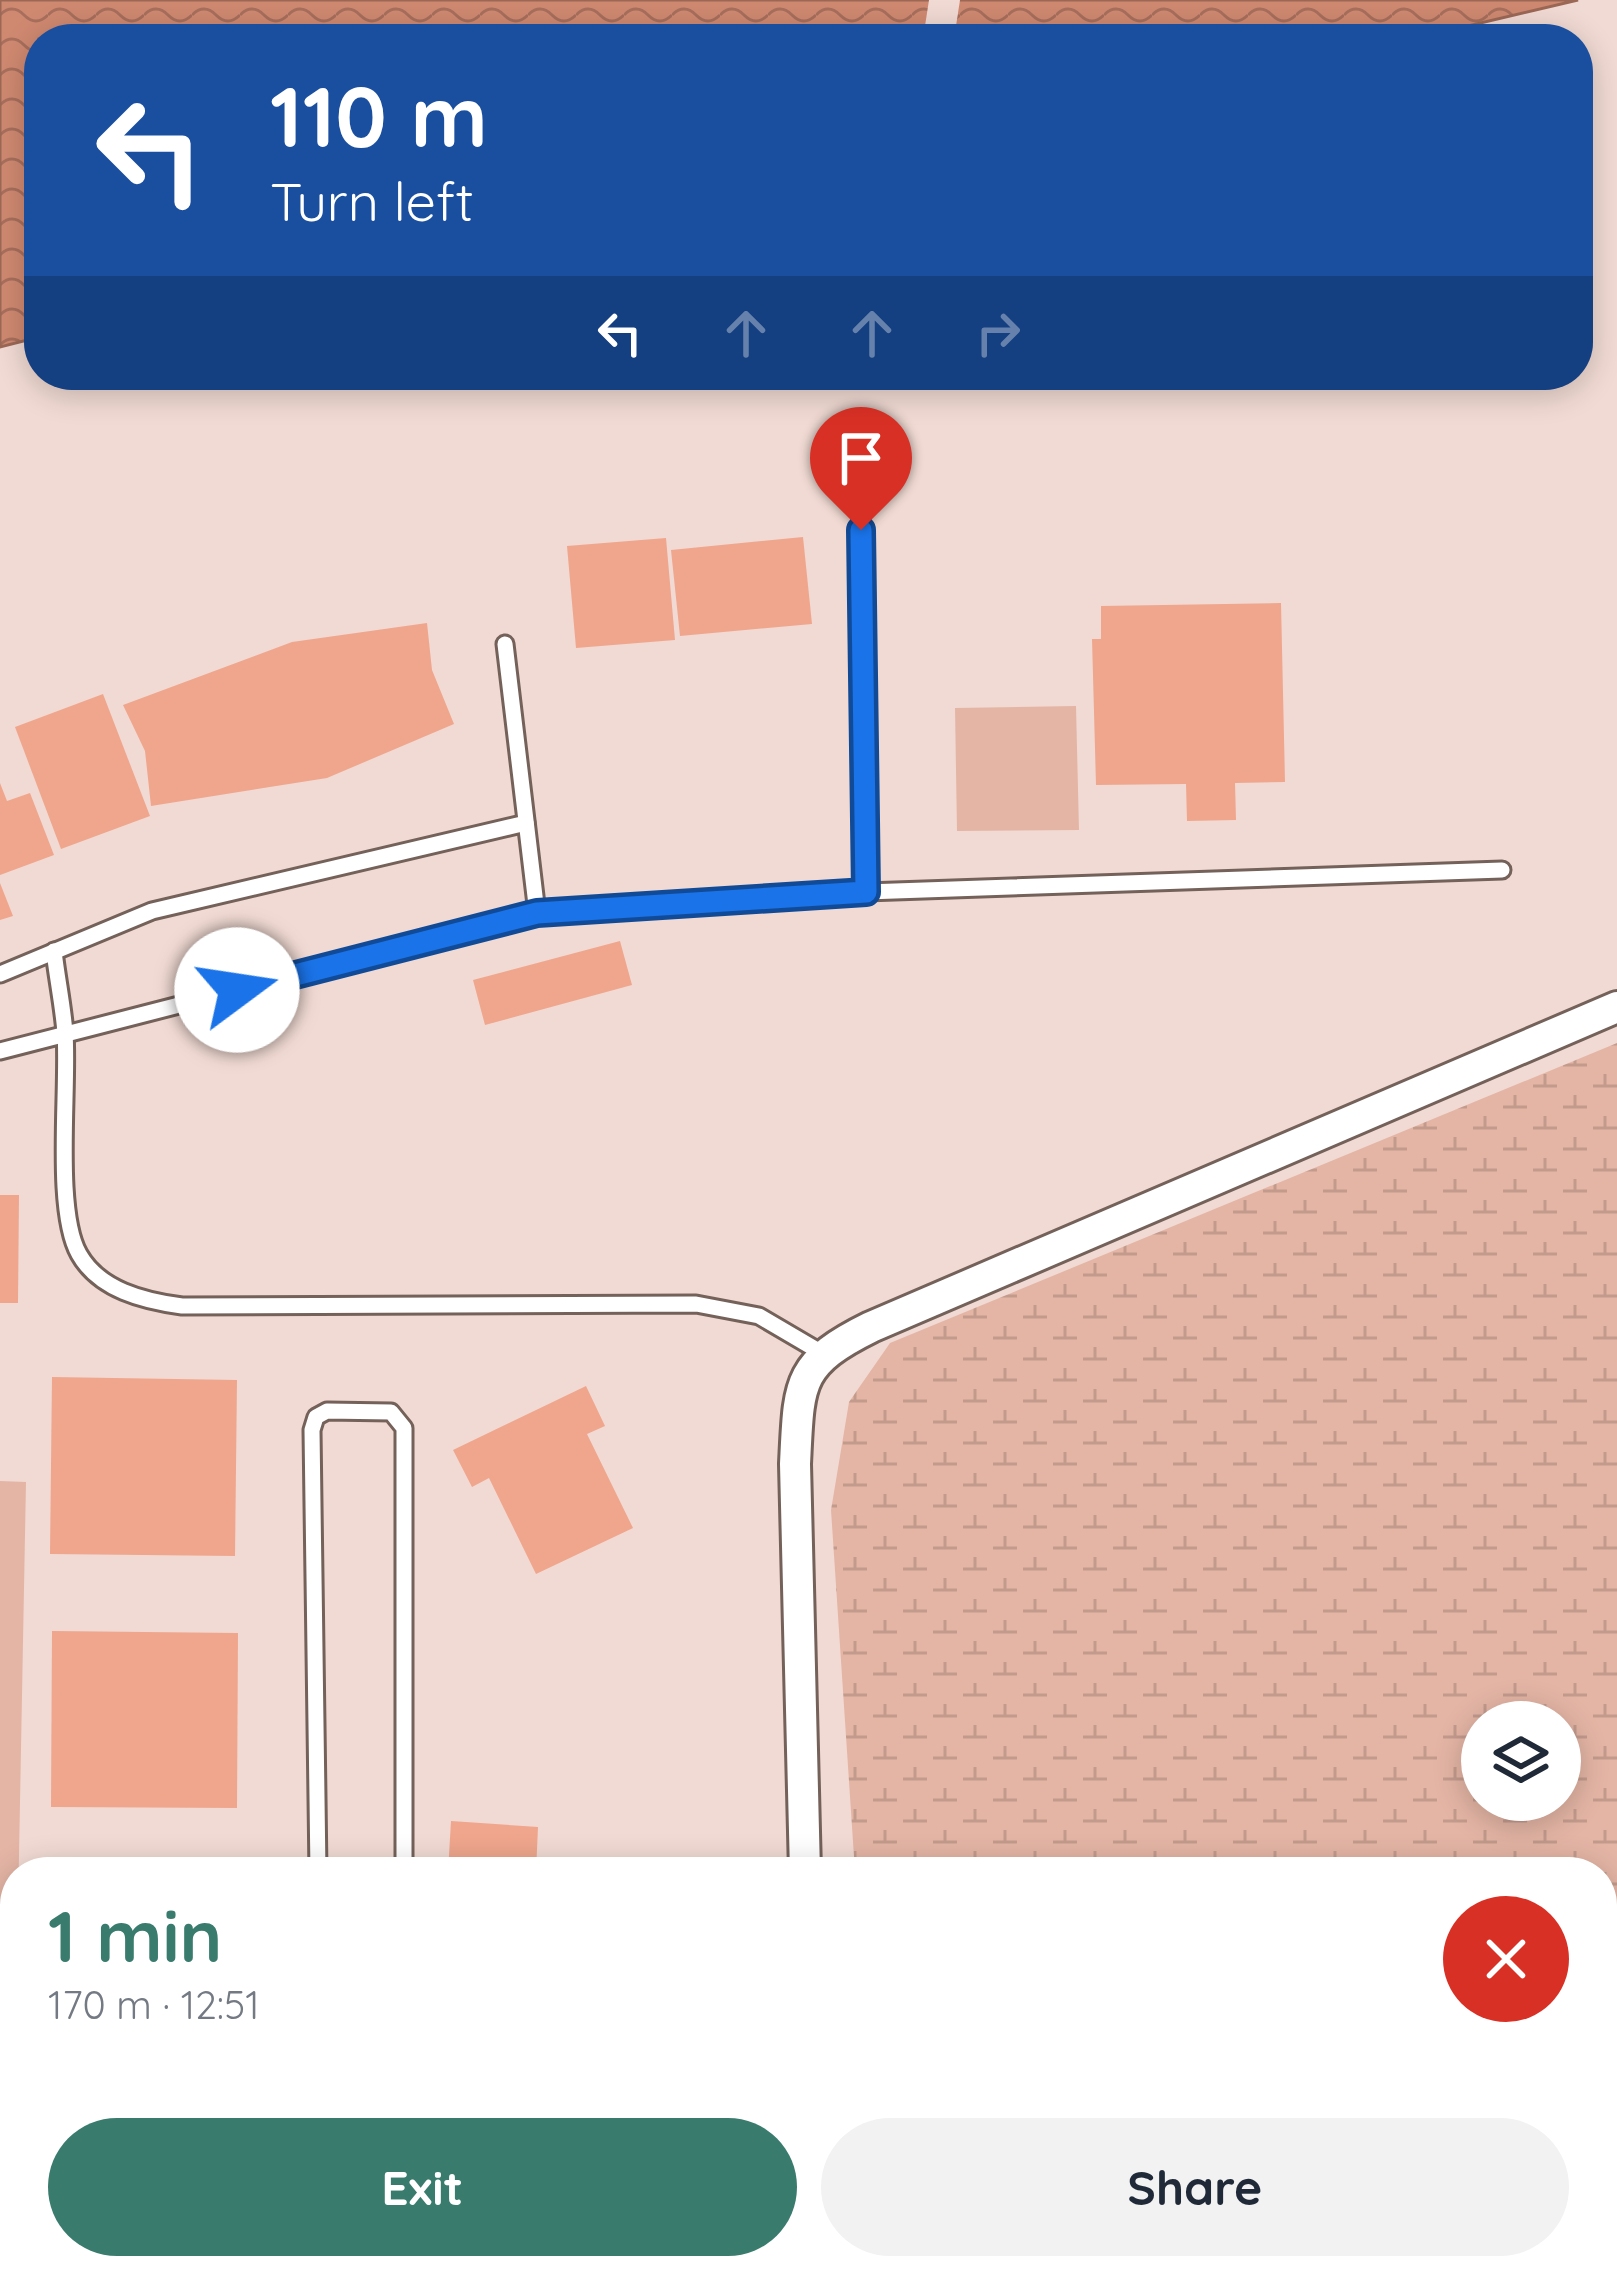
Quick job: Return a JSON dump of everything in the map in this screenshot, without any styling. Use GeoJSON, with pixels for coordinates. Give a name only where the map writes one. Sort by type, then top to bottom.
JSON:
{"type":"FeatureCollection","features":[{"type":"Feature","properties":{"kind":"street"},"geometry":{"type":"LineString","coordinates":[[805,1857],[795,1464],[798,1404],[807,1374],[822,1353],[872,1327],[1617,1007]]}},
{"type":"Feature","properties":{"kind":"lane"},"geometry":{"type":"LineString","coordinates":[[860,484],[866,892]]}},
{"type":"Feature","properties":{"kind":"lane"},"geometry":{"type":"LineString","coordinates":[[505,644],[537,913]]}},
{"type":"Feature","properties":{"kind":"lane"},"geometry":{"type":"LineString","coordinates":[[0,974],[152,911],[526,824]]}},
{"type":"Feature","properties":{"kind":"lane"},"geometry":{"type":"LineString","coordinates":[[0,1051],[537,913],[866,892],[1502,870]]}},
{"type":"Feature","properties":{"kind":"lane"},"geometry":{"type":"LineString","coordinates":[[54,951],[65,1033],[68,1220],[78,1253],[111,1286],[182,1306],[696,1304],[759,1316],[822,1353]]}},
{"type":"Feature","properties":{"kind":"lane"},"geometry":{"type":"LineString","coordinates":[[318,1857],[312,1430],[316,1418],[327,1411],[391,1412],[405,1436],[404,1857]]}},
{"type":"Feature","properties":{"kind":"green space"},"geometry":{"type":"Polygon","coordinates":[[[1076,706],[1079,830],[957,831],[955,708],[1076,706]]]}},
{"type":"Feature","properties":{"kind":"green space"},"geometry":{"type":"Polygon","coordinates":[[[1617,1043],[1617,1857],[854,1857],[831,1510],[849,1402],[890,1343],[1617,1043]]]}},
{"type":"Feature","properties":{"kind":"green space"},"geometry":{"type":"Polygon","coordinates":[[[0,1481],[26,1482],[19,1857],[0,1857],[0,1481]]]}},
{"type":"Feature","properties":{"kind":"water"},"geometry":{"type":"Polygon","coordinates":[[[0,0],[1578,0],[1476,24],[24,24],[24,341],[0,347],[0,0]]]}},
{"type":"Feature","properties":{"kind":"pier"},"geometry":{"type":"Polygon","coordinates":[[[929,0],[960,0],[956,24],[925,24],[929,0]]]}},
{"type":"Feature","properties":{"kind":"building"},"geometry":{"type":"Polygon","coordinates":[[[803,537],[812,624],[680,636],[671,550],[803,537]]]}},
{"type":"Feature","properties":{"kind":"building"},"geometry":{"type":"Polygon","coordinates":[[[666,538],[675,640],[576,648],[567,546],[666,538]]]}},
{"type":"Feature","properties":{"kind":"building"},"geometry":{"type":"Polygon","coordinates":[[[1281,603],[1285,782],[1235,783],[1236,820],[1187,821],[1186,784],[1096,785],[1092,639],[1101,639],[1101,606],[1281,603]]]}},
{"type":"Feature","properties":{"kind":"building"},"geometry":{"type":"Polygon","coordinates":[[[427,623],[432,670],[454,724],[327,778],[151,806],[145,751],[123,705],[292,642],[427,623]]]}},
{"type":"Feature","properties":{"kind":"building"},"geometry":{"type":"Polygon","coordinates":[[[103,694],[150,816],[61,849],[15,727],[103,694]]]}},
{"type":"Feature","properties":{"kind":"building"},"geometry":{"type":"Polygon","coordinates":[[[0,783],[7,801],[30,793],[54,855],[0,875],[0,783]]]}},
{"type":"Feature","properties":{"kind":"building"},"geometry":{"type":"Polygon","coordinates":[[[0,883],[13,916],[0,920],[0,883]]]}},
{"type":"Feature","properties":{"kind":"building"},"geometry":{"type":"Polygon","coordinates":[[[620,941],[632,985],[485,1025],[473,980],[620,941]]]}},
{"type":"Feature","properties":{"kind":"building"},"geometry":{"type":"Polygon","coordinates":[[[0,1195],[19,1195],[18,1303],[0,1303],[0,1195]]]}},
{"type":"Feature","properties":{"kind":"building"},"geometry":{"type":"Polygon","coordinates":[[[52,1377],[237,1380],[235,1556],[50,1554],[52,1377]]]}},
{"type":"Feature","properties":{"kind":"building"},"geometry":{"type":"Polygon","coordinates":[[[586,1386],[605,1426],[587,1434],[633,1528],[536,1574],[489,1478],[472,1487],[453,1450],[586,1386]]]}},
{"type":"Feature","properties":{"kind":"building"},"geometry":{"type":"Polygon","coordinates":[[[52,1631],[238,1633],[237,1808],[51,1807],[52,1631]]]}},
{"type":"Feature","properties":{"kind":"building"},"geometry":{"type":"Polygon","coordinates":[[[451,1821],[538,1827],[537,1857],[449,1857],[451,1821]]]}},
{"type":"Feature","properties":{"kind":"route"},"geometry":{"type":"LineString","coordinates":[[237,990],[537,913],[866,892],[861,530]]}}]}
